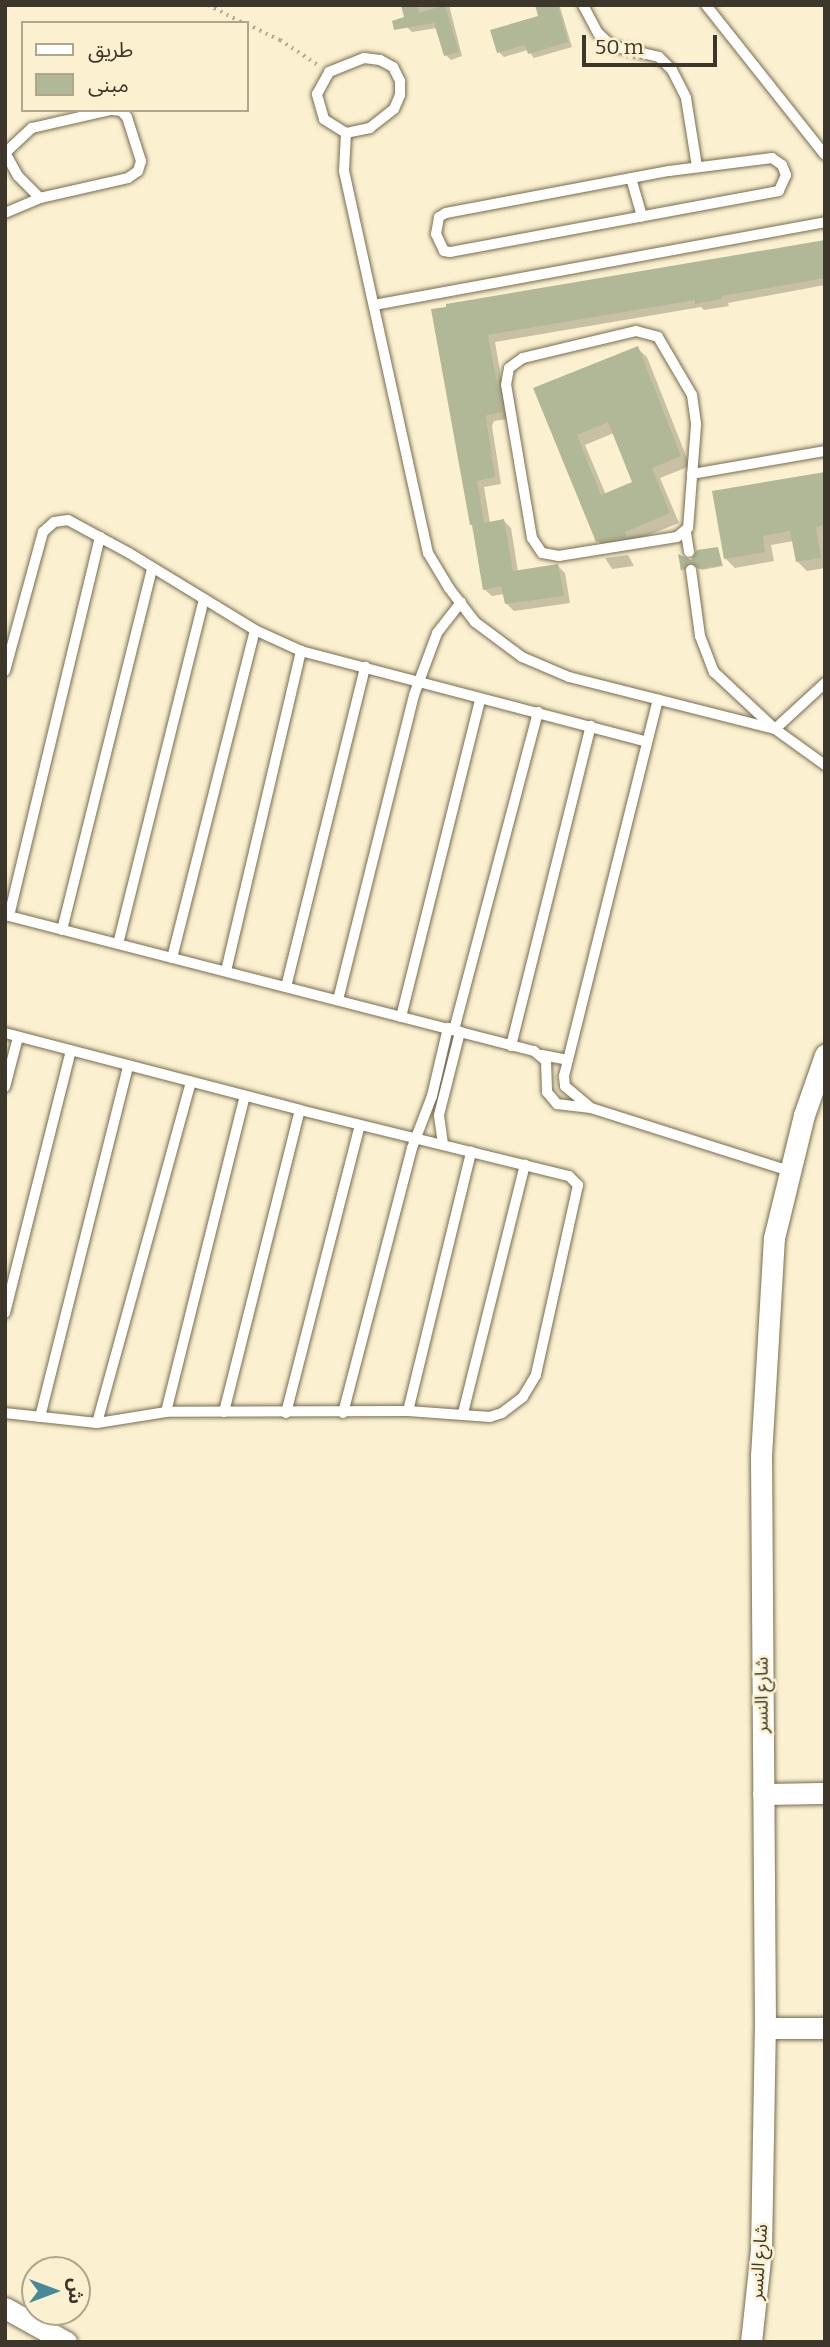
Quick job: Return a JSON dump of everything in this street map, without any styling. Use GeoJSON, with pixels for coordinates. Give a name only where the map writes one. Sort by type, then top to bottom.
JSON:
{"type":"FeatureCollection","features":[{"type":"Feature","properties":{"kind":"street","name":"شارع النسر"},"geometry":{"type":"LineString","coordinates":[[751,2342],[761,2250],[765,2028],[761,1457],[774,1238],[804,1115],[825,1055]]}},
{"type":"Feature","properties":{"kind":"street"},"geometry":{"type":"LineString","coordinates":[[763,1794],[825,1793]]}},
{"type":"Feature","properties":{"kind":"street"},"geometry":{"type":"LineString","coordinates":[[765,2028],[825,2028]]}},
{"type":"Feature","properties":{"kind":"street"},"geometry":{"type":"LineString","coordinates":[[5,2308],[66,2342]]}},
{"type":"Feature","properties":{"kind":"lane"},"geometry":{"type":"LineString","coordinates":[[583,5],[598,33],[612,47],[659,57],[672,70],[685,98],[697,167]]}},
{"type":"Feature","properties":{"kind":"lane"},"geometry":{"type":"LineString","coordinates":[[706,5],[825,155]]}},
{"type":"Feature","properties":{"kind":"lane"},"geometry":{"type":"LineString","coordinates":[[373,58],[387,63],[400,80],[400,95],[394,109],[370,128],[346,133],[330,125],[319,111],[317,94],[329,72],[355,60],[373,58]]}},
{"type":"Feature","properties":{"kind":"lane"},"geometry":{"type":"LineString","coordinates":[[40,198],[18,176],[5,153],[32,128],[103,112]]}},
{"type":"Feature","properties":{"kind":"lane"},"geometry":{"type":"LineString","coordinates":[[5,213],[40,198],[128,178],[138,171],[141,161],[128,117],[122,112]]}},
{"type":"Feature","properties":{"kind":"lane"},"geometry":{"type":"LineString","coordinates":[[346,133],[344,171],[428,553],[475,622],[522,657],[569,677],[775,730]]}},
{"type":"Feature","properties":{"kind":"lane"},"geometry":{"type":"LineString","coordinates":[[772,158],[782,165],[786,183],[779,191],[450,252],[444,251],[436,234],[439,217],[446,213],[697,167],[772,158]]}},
{"type":"Feature","properties":{"kind":"lane"},"geometry":{"type":"LineString","coordinates":[[631,178],[642,216]]}},
{"type":"Feature","properties":{"kind":"lane"},"geometry":{"type":"LineString","coordinates":[[374,305],[825,222]]}},
{"type":"Feature","properties":{"kind":"lane"},"geometry":{"type":"LineString","coordinates":[[686,533],[677,537],[559,556],[542,553],[532,538],[506,385],[509,368],[523,358],[636,331],[651,333],[663,343],[692,395],[696,415],[686,533],[689,552]]}},
{"type":"Feature","properties":{"kind":"lane"},"geometry":{"type":"LineString","coordinates":[[692,474],[825,451]]}},
{"type":"Feature","properties":{"kind":"lane"},"geometry":{"type":"LineString","coordinates":[[5,671],[43,532],[54,522],[68,520],[255,631],[301,651],[645,741]]}},
{"type":"Feature","properties":{"kind":"lane"},"geometry":{"type":"LineString","coordinates":[[100,537],[7,915],[568,1060]]}},
{"type":"Feature","properties":{"kind":"lane"},"geometry":{"type":"LineString","coordinates":[[62,930],[152,568]]}},
{"type":"Feature","properties":{"kind":"lane"},"geometry":{"type":"LineString","coordinates":[[691,570],[705,654],[726,687],[775,730],[825,765]]}},
{"type":"Feature","properties":{"kind":"lane"},"geometry":{"type":"LineString","coordinates":[[118,944],[204,600]]}},
{"type":"Feature","properties":{"kind":"lane"},"geometry":{"type":"LineString","coordinates":[[338,1000],[419,681],[437,633],[461,601]]}},
{"type":"Feature","properties":{"kind":"lane"},"geometry":{"type":"LineString","coordinates":[[172,958],[255,631]]}},
{"type":"Feature","properties":{"kind":"lane"},"geometry":{"type":"LineString","coordinates":[[226,971],[301,651]]}},
{"type":"Feature","properties":{"kind":"lane"},"geometry":{"type":"LineString","coordinates":[[286,987],[365,667]]}},
{"type":"Feature","properties":{"kind":"lane"},"geometry":{"type":"LineString","coordinates":[[775,730],[825,683]]}},
{"type":"Feature","properties":{"kind":"lane"},"geometry":{"type":"LineString","coordinates":[[401,1017],[480,699]]}},
{"type":"Feature","properties":{"kind":"lane"},"geometry":{"type":"LineString","coordinates":[[591,1108],[565,1086],[564,1076],[645,741],[658,700]]}},
{"type":"Feature","properties":{"kind":"lane"},"geometry":{"type":"LineString","coordinates":[[343,1413],[415,1138],[454,1030],[538,712]]}},
{"type":"Feature","properties":{"kind":"lane"},"geometry":{"type":"LineString","coordinates":[[511,1046],[591,726]]}},
{"type":"Feature","properties":{"kind":"lane"},"geometry":{"type":"LineString","coordinates":[[443,1144],[439,1115],[454,1030]]}},
{"type":"Feature","properties":{"kind":"lane"},"geometry":{"type":"LineString","coordinates":[[5,1033],[299,1110],[569,1176],[578,1185],[536,1375],[523,1397],[502,1413],[490,1417],[408,1411],[166,1412],[97,1423],[5,1413]]}},
{"type":"Feature","properties":{"kind":"lane"},"geometry":{"type":"LineString","coordinates":[[5,1087],[18,1037]]}},
{"type":"Feature","properties":{"kind":"lane"},"geometry":{"type":"LineString","coordinates":[[5,1313],[71,1051]]}},
{"type":"Feature","properties":{"kind":"lane"},"geometry":{"type":"LineString","coordinates":[[542,1055],[546,1061],[547,1092],[557,1104],[591,1108],[790,1171]]}},
{"type":"Feature","properties":{"kind":"lane"},"geometry":{"type":"LineString","coordinates":[[40,1417],[128,1066]]}},
{"type":"Feature","properties":{"kind":"lane"},"geometry":{"type":"LineString","coordinates":[[97,1423],[191,1082]]}},
{"type":"Feature","properties":{"kind":"lane"},"geometry":{"type":"LineString","coordinates":[[166,1412],[245,1096]]}},
{"type":"Feature","properties":{"kind":"lane"},"geometry":{"type":"LineString","coordinates":[[224,1412],[299,1110]]}},
{"type":"Feature","properties":{"kind":"lane"},"geometry":{"type":"LineString","coordinates":[[286,1413],[360,1125]]}},
{"type":"Feature","properties":{"kind":"lane"},"geometry":{"type":"LineString","coordinates":[[408,1411],[471,1152]]}},
{"type":"Feature","properties":{"kind":"lane"},"geometry":{"type":"LineString","coordinates":[[463,1413],[525,1165]]}},
{"type":"Feature","properties":{"kind":"path"},"geometry":{"type":"LineString","coordinates":[[208,5],[239,21]]}},
{"type":"Feature","properties":{"kind":"path"},"geometry":{"type":"LineString","coordinates":[[248,25],[280,40],[329,72]]}},
{"type":"Feature","properties":{"kind":"building"},"geometry":{"type":"Polygon","coordinates":[[[401,5],[417,5],[419,13],[445,5],[459,52],[444,56],[434,23],[394,30],[392,21],[404,17],[401,5]]]}},
{"type":"Feature","properties":{"kind":"building"},"geometry":{"type":"Polygon","coordinates":[[[535,5],[558,5],[568,42],[528,54],[525,45],[497,53],[490,30],[538,16],[535,5]]]}},
{"type":"Feature","properties":{"kind":"building"},"geometry":{"type":"Polygon","coordinates":[[[825,240],[825,278],[722,296],[722,299],[695,304],[695,300],[488,335],[502,412],[487,415],[486,418],[495,477],[477,481],[484,523],[504,519],[513,571],[558,564],[564,596],[505,604],[501,586],[483,590],[472,525],[479,524],[470,525],[431,309],[446,307],[446,304],[825,240]]]}},
{"type":"Feature","properties":{"kind":"building"},"geometry":{"type":"Polygon","coordinates":[[[638,346],[681,456],[652,468],[670,513],[625,532],[626,537],[596,542],[533,388],[638,346]],[[608,422],[577,435],[601,495],[632,482],[608,422]]]}},
{"type":"Feature","properties":{"kind":"building"},"geometry":{"type":"Polygon","coordinates":[[[825,472],[825,525],[816,527],[821,558],[796,562],[790,531],[763,536],[765,552],[724,559],[712,491],[825,472]]]}},
{"type":"Feature","properties":{"kind":"building"},"geometry":{"type":"Polygon","coordinates":[[[718,547],[722,565],[699,569],[689,562],[681,571],[678,554],[691,560],[697,550],[718,547]]]}}]}
